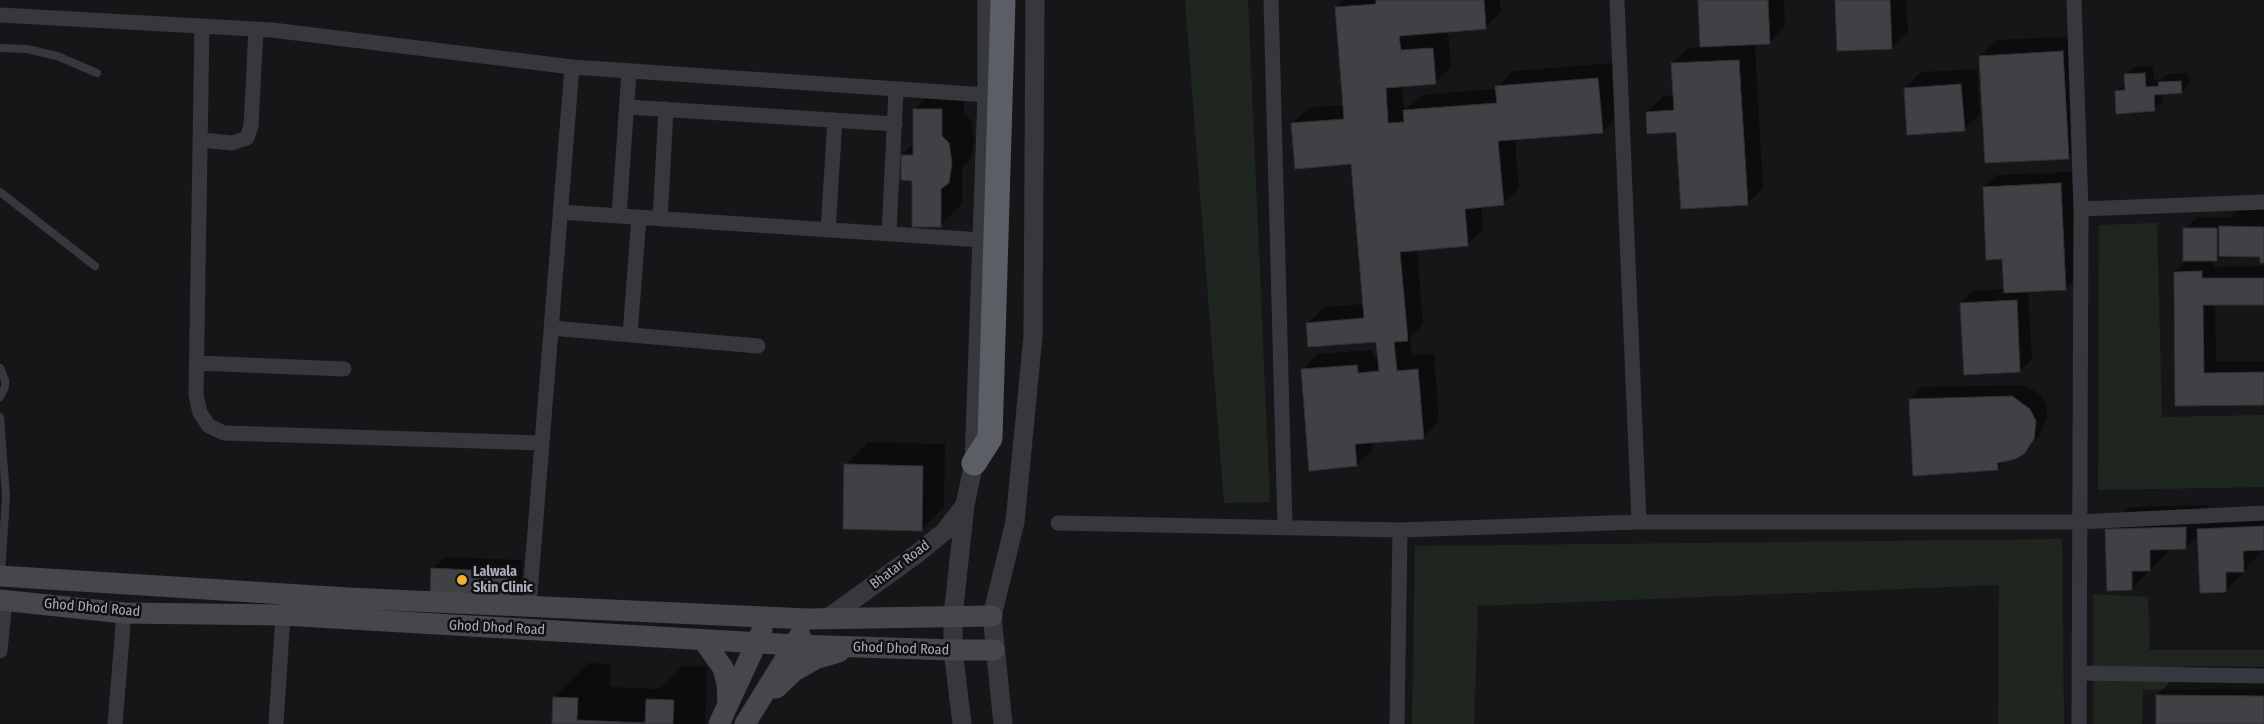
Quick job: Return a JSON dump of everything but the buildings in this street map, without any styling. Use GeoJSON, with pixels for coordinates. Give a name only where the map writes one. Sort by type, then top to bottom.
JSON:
{"type":"FeatureCollection","features":[{"type":"Feature","properties":{"kind":"highway"},"geometry":{"type":"LineString","coordinates":[[974,463],[990,438],[1003,0]]}},
{"type":"Feature","properties":{"kind":"main road"},"geometry":{"type":"LineString","coordinates":[[0,576],[348,598],[767,617],[992,616]]}},
{"type":"Feature","properties":{"kind":"main road","name":"Ghod Dhod Road"},"geometry":{"type":"LineString","coordinates":[[3,600],[124,612],[283,615],[795,645],[994,650]]}},
{"type":"Feature","properties":{"kind":"main road"},"geometry":{"type":"LineString","coordinates":[[723,716],[758,643],[767,617]]}},
{"type":"Feature","properties":{"kind":"main road","name":"Bhatar Road"},"geometry":{"type":"LineString","coordinates":[[745,724],[795,645],[818,618]]}},
{"type":"Feature","properties":{"kind":"main road"},"geometry":{"type":"LineString","coordinates":[[703,640],[723,668],[727,683],[723,716]]}},
{"type":"Feature","properties":{"kind":"main road"},"geometry":{"type":"LineString","coordinates":[[756,705],[794,671],[833,653],[859,647]]}},
{"type":"Feature","properties":{"kind":"street"},"geometry":{"type":"LineString","coordinates":[[962,724],[953,650],[952,616],[965,505],[974,463],[987,95],[987,0]]}},
{"type":"Feature","properties":{"kind":"street"},"geometry":{"type":"LineString","coordinates":[[1003,724],[992,616],[1015,522],[1033,336],[1035,0]]}},
{"type":"Feature","properties":{"kind":"street"},"geometry":{"type":"LineString","coordinates":[[1271,0],[1285,526]]}},
{"type":"Feature","properties":{"kind":"street"},"geometry":{"type":"LineString","coordinates":[[1617,0],[1639,522]]}},
{"type":"Feature","properties":{"kind":"street"},"geometry":{"type":"LineString","coordinates":[[2074,0],[2082,209],[2078,522],[2079,724]]}},
{"type":"Feature","properties":{"kind":"street"},"geometry":{"type":"LineString","coordinates":[[0,15],[256,29],[572,67],[987,95]]}},
{"type":"Feature","properties":{"kind":"street"},"geometry":{"type":"LineString","coordinates":[[202,26],[196,395],[200,413],[209,426],[224,433],[542,443]]}},
{"type":"Feature","properties":{"kind":"street"},"geometry":{"type":"LineString","coordinates":[[201,140],[232,143],[247,138],[251,126],[256,29]]}},
{"type":"Feature","properties":{"kind":"street"},"geometry":{"type":"LineString","coordinates":[[529,606],[572,67]]}},
{"type":"Feature","properties":{"kind":"street"},"geometry":{"type":"LineString","coordinates":[[619,216],[629,71]]}},
{"type":"Feature","properties":{"kind":"street"},"geometry":{"type":"LineString","coordinates":[[889,234],[896,89]]}},
{"type":"Feature","properties":{"kind":"street"},"geometry":{"type":"LineString","coordinates":[[627,107],[895,124]]}},
{"type":"Feature","properties":{"kind":"street"},"geometry":{"type":"LineString","coordinates":[[660,219],[666,109]]}},
{"type":"Feature","properties":{"kind":"street"},"geometry":{"type":"LineString","coordinates":[[828,230],[835,120]]}},
{"type":"Feature","properties":{"kind":"street"},"geometry":{"type":"LineString","coordinates":[[2082,209],[2264,202]]}},
{"type":"Feature","properties":{"kind":"street"},"geometry":{"type":"LineString","coordinates":[[560,212],[982,240]]}},
{"type":"Feature","properties":{"kind":"street"},"geometry":{"type":"LineString","coordinates":[[630,335],[639,217]]}},
{"type":"Feature","properties":{"kind":"street"},"geometry":{"type":"LineString","coordinates":[[551,328],[758,346]]}},
{"type":"Feature","properties":{"kind":"street"},"geometry":{"type":"LineString","coordinates":[[197,363],[344,369]]}},
{"type":"Feature","properties":{"kind":"street","name":"Bhatar Road"},"geometry":{"type":"LineString","coordinates":[[818,618],[923,549],[944,531],[965,505]]}},
{"type":"Feature","properties":{"kind":"street"},"geometry":{"type":"LineString","coordinates":[[1058,523],[1285,526],[1400,530],[1639,522],[2078,522],[2264,513]]}},
{"type":"Feature","properties":{"kind":"street"},"geometry":{"type":"LineString","coordinates":[[1398,724],[1400,530]]}},
{"type":"Feature","properties":{"kind":"street"},"geometry":{"type":"LineString","coordinates":[[0,651],[3,600]]}},
{"type":"Feature","properties":{"kind":"street"},"geometry":{"type":"LineString","coordinates":[[116,724],[124,612]]}},
{"type":"Feature","properties":{"kind":"street"},"geometry":{"type":"LineString","coordinates":[[276,724],[283,615]]}},
{"type":"Feature","properties":{"kind":"street"},"geometry":{"type":"LineString","coordinates":[[2078,673],[2264,676]]}},
{"type":"Feature","properties":{"kind":"lane"},"geometry":{"type":"LineString","coordinates":[[0,48],[28,49],[57,56],[98,73]]}},
{"type":"Feature","properties":{"kind":"lane"},"geometry":{"type":"LineString","coordinates":[[0,192],[95,266]]}},
{"type":"Feature","properties":{"kind":"lane"},"geometry":{"type":"LineString","coordinates":[[0,368],[5,380],[5,387],[0,398]]}},
{"type":"Feature","properties":{"kind":"lane"},"geometry":{"type":"LineString","coordinates":[[0,417],[6,496],[0,576]]}},
{"type":"Feature","properties":{"kind":"shaded area"},"geometry":{"type":"Polygon","coordinates":[[[1185,0],[1248,0],[1270,502],[1224,503],[1185,0]]]}},
{"type":"Feature","properties":{"kind":"shaded area"},"geometry":{"type":"Polygon","coordinates":[[[2157,223],[2162,417],[2264,415],[2264,487],[2098,490],[2099,225],[2157,223]]]}},
{"type":"Feature","properties":{"kind":"shaded area"},"geometry":{"type":"Polygon","coordinates":[[[2062,539],[2064,724],[1998,724],[1999,585],[1478,606],[1474,724],[1412,724],[1415,546],[2062,539]]]}},
{"type":"Feature","properties":{"kind":"shaded area"},"geometry":{"type":"Polygon","coordinates":[[[2093,594],[2148,597],[2150,650],[2264,650],[2264,689],[2143,690],[2142,724],[2093,724],[2093,594]]]}},
{"type":"Feature","properties":{"kind":"place","name":"Lalwala Skin Clinic"},"geometry":{"type":"Point","coordinates":[462,580]}}]}
